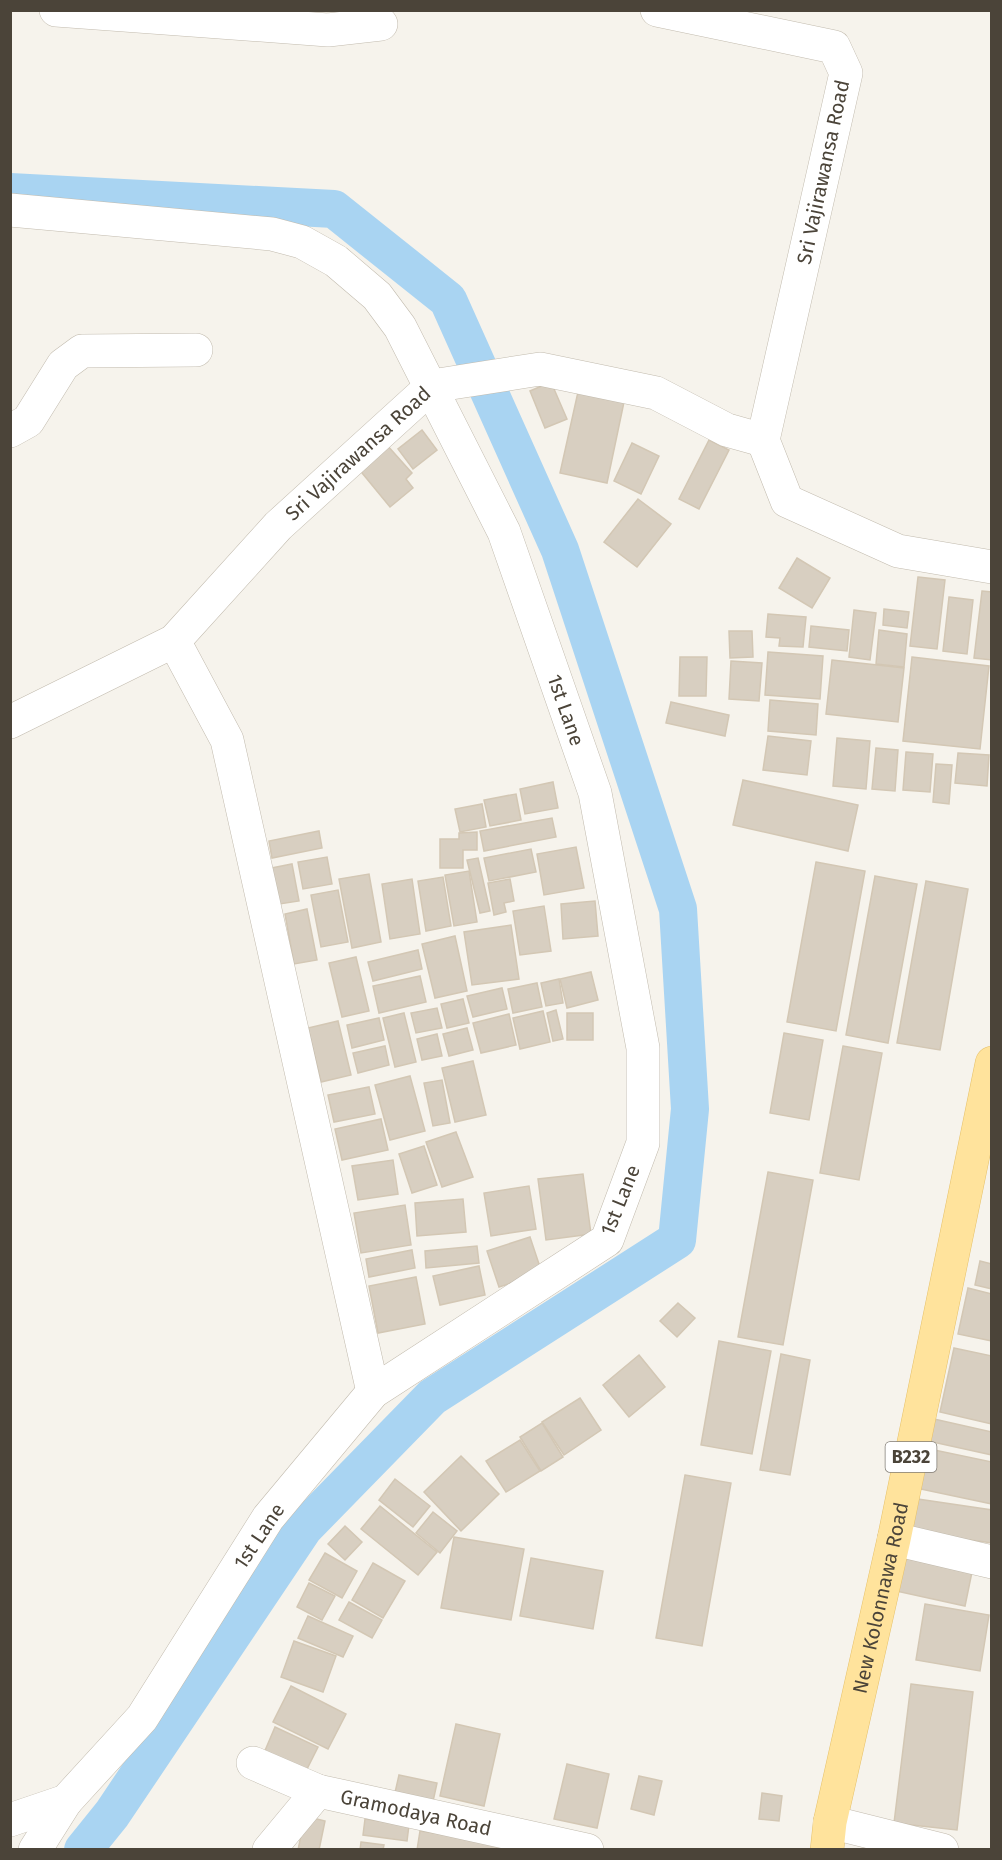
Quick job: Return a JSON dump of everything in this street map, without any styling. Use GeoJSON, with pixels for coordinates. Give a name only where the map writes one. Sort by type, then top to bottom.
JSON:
{"type":"FeatureCollection","features":[{"type":"Feature","properties":{"kind":"main road","name":"New Kolonnawa Road"},"geometry":{"type":"LineString","coordinates":[[828,1836],[894,1539],[992,1063]]}},
{"type":"Feature","properties":{"kind":"street"},"geometry":{"type":"LineString","coordinates":[[56,10],[328,30],[381,24]]}},
{"type":"Feature","properties":{"kind":"street","name":"Sri Vajirawansa Road"},"geometry":{"type":"LineString","coordinates":[[10,722],[174,641],[278,526],[432,386],[540,369],[656,393],[727,430],[763,440],[846,73],[834,47],[657,10]]}},
{"type":"Feature","properties":{"kind":"street","name":"1st Lane"},"geometry":{"type":"LineString","coordinates":[[10,210],[272,234],[302,242],[336,261],[377,296],[400,327],[432,386],[504,532],[595,793],[643,1048],[643,1143],[607,1240],[373,1392],[268,1518],[142,1718],[66,1802],[35,1850]]}},
{"type":"Feature","properties":{"kind":"street"},"geometry":{"type":"LineString","coordinates":[[10,431],[28,421],[63,365],[82,351],[196,350]]}},
{"type":"Feature","properties":{"kind":"street"},"geometry":{"type":"LineString","coordinates":[[763,440],[788,501],[898,551],[992,567]]}},
{"type":"Feature","properties":{"kind":"street"},"geometry":{"type":"LineString","coordinates":[[174,641],[227,740],[373,1392]]}},
{"type":"Feature","properties":{"kind":"street"},"geometry":{"type":"LineString","coordinates":[[894,1539],[992,1562]]}},
{"type":"Feature","properties":{"kind":"street"},"geometry":{"type":"LineString","coordinates":[[253,1763],[318,1791]]}},
{"type":"Feature","properties":{"kind":"street","name":"Gramodaya Road"},"geometry":{"type":"LineString","coordinates":[[269,1850],[318,1791],[544,1845],[587,1850]]}},
{"type":"Feature","properties":{"kind":"street"},"geometry":{"type":"LineString","coordinates":[[10,1820],[66,1802]]}},
{"type":"Feature","properties":{"kind":"street"},"geometry":{"type":"LineString","coordinates":[[828,1836],[942,1850]]}},
{"type":"Feature","properties":{"kind":"building"},"geometry":{"type":"Polygon","coordinates":[[[551,382],[567,419],[545,428],[530,391],[551,382]]]}},
{"type":"Feature","properties":{"kind":"building"},"geometry":{"type":"Polygon","coordinates":[[[578,392],[624,402],[607,483],[560,473],[578,392]]]}},
{"type":"Feature","properties":{"kind":"building"},"geometry":{"type":"Polygon","coordinates":[[[422,430],[437,450],[413,469],[398,449],[422,430]]]}},
{"type":"Feature","properties":{"kind":"building"},"geometry":{"type":"Polygon","coordinates":[[[709,440],[729,450],[699,509],[679,499],[709,440]]]}},
{"type":"Feature","properties":{"kind":"building"},"geometry":{"type":"Polygon","coordinates":[[[632,443],[659,456],[641,494],[614,481],[632,443]]]}},
{"type":"Feature","properties":{"kind":"building"},"geometry":{"type":"Polygon","coordinates":[[[386,444],[412,473],[406,479],[413,488],[390,507],[358,468],[386,444]]]}},
{"type":"Feature","properties":{"kind":"building"},"geometry":{"type":"Polygon","coordinates":[[[638,499],[671,524],[637,567],[604,542],[638,499]]]}},
{"type":"Feature","properties":{"kind":"building"},"geometry":{"type":"Polygon","coordinates":[[[797,558],[830,578],[812,608],[779,588],[797,558]]]}},
{"type":"Feature","properties":{"kind":"building"},"geometry":{"type":"Polygon","coordinates":[[[918,577],[945,580],[937,649],[910,646],[918,577]]]}},
{"type":"Feature","properties":{"kind":"building"},"geometry":{"type":"Polygon","coordinates":[[[982,591],[992,592],[992,660],[974,658],[982,591]]]}},
{"type":"Feature","properties":{"kind":"building"},"geometry":{"type":"Polygon","coordinates":[[[949,597],[973,600],[967,654],[943,651],[949,597]]]}},
{"type":"Feature","properties":{"kind":"building"},"geometry":{"type":"Polygon","coordinates":[[[884,609],[909,612],[907,628],[883,625],[884,609]]]}},
{"type":"Feature","properties":{"kind":"building"},"geometry":{"type":"Polygon","coordinates":[[[854,610],[876,613],[870,660],[849,657],[854,610]]]}},
{"type":"Feature","properties":{"kind":"building"},"geometry":{"type":"Polygon","coordinates":[[[768,614],[806,617],[803,647],[779,646],[780,638],[766,637],[768,614]]]}},
{"type":"Feature","properties":{"kind":"building"},"geometry":{"type":"Polygon","coordinates":[[[811,626],[849,630],[847,651],[809,647],[811,626]]]}},
{"type":"Feature","properties":{"kind":"building"},"geometry":{"type":"Polygon","coordinates":[[[879,630],[907,634],[904,667],[876,664],[879,630]]]}},
{"type":"Feature","properties":{"kind":"building"},"geometry":{"type":"Polygon","coordinates":[[[729,631],[752,631],[753,657],[730,658],[729,631]]]}},
{"type":"Feature","properties":{"kind":"building"},"geometry":{"type":"Polygon","coordinates":[[[768,652],[823,656],[820,699],[765,695],[768,652]]]}},
{"type":"Feature","properties":{"kind":"building"},"geometry":{"type":"Polygon","coordinates":[[[680,657],[707,657],[706,696],[679,696],[680,657]]]}},
{"type":"Feature","properties":{"kind":"building"},"geometry":{"type":"Polygon","coordinates":[[[912,657],[989,666],[980,749],[903,741],[912,657]]]}},
{"type":"Feature","properties":{"kind":"building"},"geometry":{"type":"Polygon","coordinates":[[[832,660],[904,668],[898,722],[826,714],[832,660]]]}},
{"type":"Feature","properties":{"kind":"building"},"geometry":{"type":"Polygon","coordinates":[[[731,661],[762,663],[759,701],[729,699],[731,661]]]}},
{"type":"Feature","properties":{"kind":"building"},"geometry":{"type":"Polygon","coordinates":[[[770,700],[818,704],[816,735],[768,731],[770,700]]]}},
{"type":"Feature","properties":{"kind":"building"},"geometry":{"type":"Polygon","coordinates":[[[671,702],[729,715],[725,736],[666,723],[671,702]]]}},
{"type":"Feature","properties":{"kind":"building"},"geometry":{"type":"Polygon","coordinates":[[[768,736],[811,741],[807,775],[763,770],[768,736]]]}},
{"type":"Feature","properties":{"kind":"building"},"geometry":{"type":"Polygon","coordinates":[[[837,738],[870,741],[866,789],[833,786],[837,738]]]}},
{"type":"Feature","properties":{"kind":"building"},"geometry":{"type":"Polygon","coordinates":[[[876,748],[898,750],[895,791],[872,789],[876,748]]]}},
{"type":"Feature","properties":{"kind":"building"},"geometry":{"type":"Polygon","coordinates":[[[906,752],[933,754],[930,792],[903,790],[906,752]]]}},
{"type":"Feature","properties":{"kind":"building"},"geometry":{"type":"Polygon","coordinates":[[[958,753],[989,755],[987,786],[955,783],[958,753]]]}},
{"type":"Feature","properties":{"kind":"building"},"geometry":{"type":"Polygon","coordinates":[[[936,764],[952,765],[949,804],[933,802],[936,764]]]}},
{"type":"Feature","properties":{"kind":"building"},"geometry":{"type":"Polygon","coordinates":[[[743,780],[858,805],[848,851],[733,825],[743,780]]]}},
{"type":"Feature","properties":{"kind":"building"},"geometry":{"type":"Polygon","coordinates":[[[553,782],[558,808],[525,814],[520,789],[553,782]]]}},
{"type":"Feature","properties":{"kind":"building"},"geometry":{"type":"Polygon","coordinates":[[[516,794],[521,820],[490,826],[484,800],[516,794]]]}},
{"type":"Feature","properties":{"kind":"building"},"geometry":{"type":"Polygon","coordinates":[[[482,804],[486,827],[460,832],[455,809],[482,804]]]}},
{"type":"Feature","properties":{"kind":"building"},"geometry":{"type":"Polygon","coordinates":[[[552,818],[556,837],[484,851],[480,831],[552,818]]]}},
{"type":"Feature","properties":{"kind":"building"},"geometry":{"type":"Polygon","coordinates":[[[319,831],[322,848],[272,858],[269,841],[319,831]]]}},
{"type":"Feature","properties":{"kind":"building"},"geometry":{"type":"Polygon","coordinates":[[[477,832],[477,850],[463,850],[463,868],[440,868],[440,839],[459,839],[459,833],[477,832]]]}},
{"type":"Feature","properties":{"kind":"building"},"geometry":{"type":"Polygon","coordinates":[[[576,847],[584,888],[544,895],[537,854],[576,847]]]}},
{"type":"Feature","properties":{"kind":"building"},"geometry":{"type":"Polygon","coordinates":[[[531,849],[536,872],[489,881],[484,858],[531,849]]]}},
{"type":"Feature","properties":{"kind":"building"},"geometry":{"type":"Polygon","coordinates":[[[327,857],[332,884],[303,889],[298,862],[327,857]]]}},
{"type":"Feature","properties":{"kind":"building"},"geometry":{"type":"Polygon","coordinates":[[[478,858],[490,911],[480,913],[467,860],[478,858]]]}},
{"type":"Feature","properties":{"kind":"building"},"geometry":{"type":"Polygon","coordinates":[[[816,862],[865,871],[836,1031],[787,1022],[816,862]]]}},
{"type":"Feature","properties":{"kind":"building"},"geometry":{"type":"Polygon","coordinates":[[[292,864],[299,901],[273,905],[266,869],[292,864]]]}},
{"type":"Feature","properties":{"kind":"building"},"geometry":{"type":"Polygon","coordinates":[[[469,871],[477,922],[454,926],[445,875],[469,871]]]}},
{"type":"Feature","properties":{"kind":"building"},"geometry":{"type":"Polygon","coordinates":[[[369,874],[381,942],[352,948],[339,879],[369,874]]]}},
{"type":"Feature","properties":{"kind":"building"},"geometry":{"type":"Polygon","coordinates":[[[875,876],[917,884],[888,1043],[846,1035],[875,876]]]}},
{"type":"Feature","properties":{"kind":"building"},"geometry":{"type":"Polygon","coordinates":[[[443,877],[451,926],[426,931],[418,881],[443,877]]]}},
{"type":"Feature","properties":{"kind":"building"},"geometry":{"type":"Polygon","coordinates":[[[412,879],[420,934],[390,939],[382,884],[412,879]]]}},
{"type":"Feature","properties":{"kind":"building"},"geometry":{"type":"Polygon","coordinates":[[[510,879],[514,901],[504,903],[506,912],[494,915],[488,883],[510,879]]]}},
{"type":"Feature","properties":{"kind":"building"},"geometry":{"type":"Polygon","coordinates":[[[926,881],[968,889],[940,1050],[897,1043],[926,881]]]}},
{"type":"Feature","properties":{"kind":"building"},"geometry":{"type":"Polygon","coordinates":[[[338,890],[348,942],[321,947],[311,895],[338,890]]]}},
{"type":"Feature","properties":{"kind":"building"},"geometry":{"type":"Polygon","coordinates":[[[595,901],[598,936],[563,939],[561,904],[595,901]]]}},
{"type":"Feature","properties":{"kind":"building"},"geometry":{"type":"Polygon","coordinates":[[[544,906],[551,951],[520,955],[513,911],[544,906]]]}},
{"type":"Feature","properties":{"kind":"building"},"geometry":{"type":"Polygon","coordinates":[[[307,909],[317,960],[294,964],[285,914],[307,909]]]}},
{"type":"Feature","properties":{"kind":"building"},"geometry":{"type":"Polygon","coordinates":[[[511,925],[519,979],[472,985],[464,932],[511,925]]]}},
{"type":"Feature","properties":{"kind":"building"},"geometry":{"type":"Polygon","coordinates":[[[455,936],[467,991],[435,998],[422,944],[455,936]]]}},
{"type":"Feature","properties":{"kind":"building"},"geometry":{"type":"Polygon","coordinates":[[[418,950],[422,969],[373,981],[368,962],[418,950]]]}},
{"type":"Feature","properties":{"kind":"building"},"geometry":{"type":"Polygon","coordinates":[[[356,957],[369,1011],[342,1017],[329,963],[356,957]]]}},
{"type":"Feature","properties":{"kind":"building"},"geometry":{"type":"Polygon","coordinates":[[[591,972],[598,1000],[567,1008],[560,979],[591,972]]]}},
{"type":"Feature","properties":{"kind":"building"},"geometry":{"type":"Polygon","coordinates":[[[420,976],[426,1002],[379,1013],[373,986],[420,976]]]}},
{"type":"Feature","properties":{"kind":"building"},"geometry":{"type":"Polygon","coordinates":[[[559,979],[563,1003],[546,1006],[541,983],[559,979]]]}},
{"type":"Feature","properties":{"kind":"building"},"geometry":{"type":"Polygon","coordinates":[[[537,983],[542,1007],[513,1013],[508,989],[537,983]]]}},
{"type":"Feature","properties":{"kind":"building"},"geometry":{"type":"Polygon","coordinates":[[[502,988],[507,1009],[473,1017],[467,996],[502,988]]]}},
{"type":"Feature","properties":{"kind":"building"},"geometry":{"type":"Polygon","coordinates":[[[463,999],[469,1023],[447,1028],[441,1004],[463,999]]]}},
{"type":"Feature","properties":{"kind":"building"},"geometry":{"type":"Polygon","coordinates":[[[437,1008],[442,1028],[416,1033],[411,1013],[437,1008]]]}},
{"type":"Feature","properties":{"kind":"building"},"geometry":{"type":"Polygon","coordinates":[[[556,1010],[563,1039],[553,1041],[547,1013],[556,1010]]]}},
{"type":"Feature","properties":{"kind":"building"},"geometry":{"type":"Polygon","coordinates":[[[543,1011],[550,1042],[520,1049],[513,1018],[543,1011]]]}},
{"type":"Feature","properties":{"kind":"building"},"geometry":{"type":"Polygon","coordinates":[[[404,1013],[416,1062],[395,1067],[383,1018],[404,1013]]]}},
{"type":"Feature","properties":{"kind":"building"},"geometry":{"type":"Polygon","coordinates":[[[567,1013],[593,1013],[593,1040],[567,1040],[567,1013]]]}},
{"type":"Feature","properties":{"kind":"building"},"geometry":{"type":"Polygon","coordinates":[[[509,1014],[516,1045],[481,1053],[473,1023],[509,1014]]]}},
{"type":"Feature","properties":{"kind":"building"},"geometry":{"type":"Polygon","coordinates":[[[379,1018],[384,1040],[352,1048],[347,1025],[379,1018]]]}},
{"type":"Feature","properties":{"kind":"building"},"geometry":{"type":"Polygon","coordinates":[[[338,1021],[351,1075],[321,1082],[308,1028],[338,1021]]]}},
{"type":"Feature","properties":{"kind":"building"},"geometry":{"type":"Polygon","coordinates":[[[467,1028],[473,1050],[449,1056],[443,1034],[467,1028]]]}},
{"type":"Feature","properties":{"kind":"building"},"geometry":{"type":"Polygon","coordinates":[[[784,1033],[823,1040],[809,1120],[770,1113],[784,1033]]]}},
{"type":"Feature","properties":{"kind":"building"},"geometry":{"type":"Polygon","coordinates":[[[437,1034],[442,1056],[422,1060],[417,1039],[437,1034]]]}},
{"type":"Feature","properties":{"kind":"building"},"geometry":{"type":"Polygon","coordinates":[[[385,1046],[389,1065],[358,1073],[353,1053],[385,1046]]]}},
{"type":"Feature","properties":{"kind":"building"},"geometry":{"type":"Polygon","coordinates":[[[843,1046],[882,1053],[859,1180],[820,1173],[843,1046]]]}},
{"type":"Feature","properties":{"kind":"building"},"geometry":{"type":"Polygon","coordinates":[[[473,1061],[486,1115],[455,1122],[442,1068],[473,1061]]]}},
{"type":"Feature","properties":{"kind":"building"},"geometry":{"type":"Polygon","coordinates":[[[410,1076],[425,1131],[390,1140],[375,1085],[410,1076]]]}},
{"type":"Feature","properties":{"kind":"building"},"geometry":{"type":"Polygon","coordinates":[[[442,1080],[450,1123],[433,1126],[424,1083],[442,1080]]]}},
{"type":"Feature","properties":{"kind":"building"},"geometry":{"type":"Polygon","coordinates":[[[369,1087],[375,1114],[334,1122],[328,1095],[369,1087]]]}},
{"type":"Feature","properties":{"kind":"building"},"geometry":{"type":"Polygon","coordinates":[[[381,1119],[388,1150],[342,1160],[335,1129],[381,1119]]]}},
{"type":"Feature","properties":{"kind":"building"},"geometry":{"type":"Polygon","coordinates":[[[456,1132],[473,1177],[442,1187],[426,1142],[456,1132]]]}},
{"type":"Feature","properties":{"kind":"building"},"geometry":{"type":"Polygon","coordinates":[[[424,1146],[437,1185],[412,1193],[399,1154],[424,1146]]]}},
{"type":"Feature","properties":{"kind":"building"},"geometry":{"type":"Polygon","coordinates":[[[393,1160],[398,1194],[358,1200],[352,1166],[393,1160]]]}},
{"type":"Feature","properties":{"kind":"building"},"geometry":{"type":"Polygon","coordinates":[[[768,1172],[813,1180],[783,1345],[738,1337],[768,1172]]]}},
{"type":"Feature","properties":{"kind":"building"},"geometry":{"type":"Polygon","coordinates":[[[583,1174],[591,1234],[546,1240],[538,1179],[583,1174]]]}},
{"type":"Feature","properties":{"kind":"building"},"geometry":{"type":"Polygon","coordinates":[[[529,1186],[536,1229],[491,1236],[484,1193],[529,1186]]]}},
{"type":"Feature","properties":{"kind":"building"},"geometry":{"type":"Polygon","coordinates":[[[463,1199],[466,1232],[417,1236],[415,1203],[463,1199]]]}},
{"type":"Feature","properties":{"kind":"building"},"geometry":{"type":"Polygon","coordinates":[[[405,1205],[411,1245],[361,1253],[354,1213],[405,1205]]]}},
{"type":"Feature","properties":{"kind":"building"},"geometry":{"type":"Polygon","coordinates":[[[530,1237],[542,1273],[499,1287],[487,1251],[530,1237]]]}},
{"type":"Feature","properties":{"kind":"building"},"geometry":{"type":"Polygon","coordinates":[[[477,1246],[479,1263],[426,1268],[425,1251],[477,1246]]]}},
{"type":"Feature","properties":{"kind":"building"},"geometry":{"type":"Polygon","coordinates":[[[412,1250],[415,1268],[369,1277],[366,1259],[412,1250]]]}},
{"type":"Feature","properties":{"kind":"building"},"geometry":{"type":"Polygon","coordinates":[[[980,1261],[992,1264],[992,1289],[975,1285],[980,1261]]]}},
{"type":"Feature","properties":{"kind":"building"},"geometry":{"type":"Polygon","coordinates":[[[479,1266],[485,1295],[440,1305],[433,1276],[479,1266]]]}},
{"type":"Feature","properties":{"kind":"building"},"geometry":{"type":"Polygon","coordinates":[[[416,1277],[425,1324],[378,1333],[369,1286],[416,1277]]]}},
{"type":"Feature","properties":{"kind":"building"},"geometry":{"type":"Polygon","coordinates":[[[968,1288],[992,1294],[992,1341],[958,1334],[968,1288]]]}},
{"type":"Feature","properties":{"kind":"building"},"geometry":{"type":"Polygon","coordinates":[[[678,1303],[695,1318],[677,1337],[660,1321],[678,1303]]]}},
{"type":"Feature","properties":{"kind":"building"},"geometry":{"type":"Polygon","coordinates":[[[719,1341],[771,1351],[752,1454],[701,1445],[719,1341]]]}},
{"type":"Feature","properties":{"kind":"building"},"geometry":{"type":"Polygon","coordinates":[[[954,1348],[992,1356],[992,1424],[940,1412],[954,1348]]]}},
{"type":"Feature","properties":{"kind":"building"},"geometry":{"type":"Polygon","coordinates":[[[781,1354],[810,1360],[790,1475],[760,1470],[781,1354]]]}},
{"type":"Feature","properties":{"kind":"building"},"geometry":{"type":"Polygon","coordinates":[[[639,1355],[665,1387],[629,1417],[603,1385],[639,1355]]]}},
{"type":"Feature","properties":{"kind":"building"},"geometry":{"type":"Polygon","coordinates":[[[580,1398],[601,1430],[564,1455],[542,1422],[580,1398]]]}},
{"type":"Feature","properties":{"kind":"building"},"geometry":{"type":"Polygon","coordinates":[[[934,1419],[992,1432],[992,1455],[928,1441],[934,1419]]]}},
{"type":"Feature","properties":{"kind":"building"},"geometry":{"type":"Polygon","coordinates":[[[542,1423],[563,1457],[541,1471],[520,1437],[542,1423]]]}},
{"type":"Feature","properties":{"kind":"building"},"geometry":{"type":"Polygon","coordinates":[[[520,1440],[540,1471],[506,1492],[486,1461],[520,1440]]]}},
{"type":"Feature","properties":{"kind":"building"},"geometry":{"type":"Polygon","coordinates":[[[920,1447],[992,1462],[992,1504],[911,1487],[920,1447]]]}},
{"type":"Feature","properties":{"kind":"building"},"geometry":{"type":"Polygon","coordinates":[[[461,1456],[499,1494],[461,1531],[424,1492],[461,1456]]]}},
{"type":"Feature","properties":{"kind":"building"},"geometry":{"type":"Polygon","coordinates":[[[685,1475],[731,1483],[702,1646],[656,1638],[685,1475]]]}},
{"type":"Feature","properties":{"kind":"building"},"geometry":{"type":"Polygon","coordinates":[[[395,1479],[430,1506],[413,1527],[379,1500],[395,1479]]]}},
{"type":"Feature","properties":{"kind":"building"},"geometry":{"type":"Polygon","coordinates":[[[911,1498],[992,1510],[992,1543],[906,1531],[911,1498]]]}},
{"type":"Feature","properties":{"kind":"building"},"geometry":{"type":"Polygon","coordinates":[[[380,1506],[437,1552],[418,1575],[361,1529],[380,1506]]]}},
{"type":"Feature","properties":{"kind":"building"},"geometry":{"type":"Polygon","coordinates":[[[433,1512],[457,1531],[440,1553],[416,1533],[433,1512]]]}},
{"type":"Feature","properties":{"kind":"building"},"geometry":{"type":"Polygon","coordinates":[[[345,1526],[362,1542],[345,1560],[328,1544],[345,1526]]]}},
{"type":"Feature","properties":{"kind":"building"},"geometry":{"type":"Polygon","coordinates":[[[454,1537],[524,1549],[511,1620],[441,1608],[454,1537]]]}},
{"type":"Feature","properties":{"kind":"building"},"geometry":{"type":"Polygon","coordinates":[[[325,1553],[357,1571],[342,1598],[309,1580],[325,1553]]]}},
{"type":"Feature","properties":{"kind":"building"},"geometry":{"type":"Polygon","coordinates":[[[531,1558],[603,1571],[593,1629],[520,1616],[531,1558]]]}},
{"type":"Feature","properties":{"kind":"building"},"geometry":{"type":"Polygon","coordinates":[[[903,1558],[972,1572],[965,1606],[896,1591],[903,1558]]]}},
{"type":"Feature","properties":{"kind":"building"},"geometry":{"type":"Polygon","coordinates":[[[373,1563],[405,1581],[383,1618],[352,1600],[373,1563]]]}},
{"type":"Feature","properties":{"kind":"building"},"geometry":{"type":"Polygon","coordinates":[[[309,1583],[335,1596],[322,1620],[297,1607],[309,1583]]]}},
{"type":"Feature","properties":{"kind":"building"},"geometry":{"type":"Polygon","coordinates":[[[349,1602],[382,1620],[372,1638],[339,1620],[349,1602]]]}},
{"type":"Feature","properties":{"kind":"building"},"geometry":{"type":"Polygon","coordinates":[[[925,1604],[989,1615],[980,1671],[916,1660],[925,1604]]]}},
{"type":"Feature","properties":{"kind":"building"},"geometry":{"type":"Polygon","coordinates":[[[308,1616],[353,1636],[343,1657],[298,1638],[308,1616]]]}},
{"type":"Feature","properties":{"kind":"building"},"geometry":{"type":"Polygon","coordinates":[[[294,1641],[336,1656],[323,1692],[281,1677],[294,1641]]]}},
{"type":"Feature","properties":{"kind":"building"},"geometry":{"type":"Polygon","coordinates":[[[911,1684],[973,1692],[957,1830],[894,1823],[911,1684]]]}},
{"type":"Feature","properties":{"kind":"building"},"geometry":{"type":"Polygon","coordinates":[[[291,1686],[346,1714],[328,1749],[273,1722],[291,1686]]]}},
{"type":"Feature","properties":{"kind":"building"},"geometry":{"type":"Polygon","coordinates":[[[456,1724],[500,1734],[484,1806],[440,1796],[456,1724]]]}},
{"type":"Feature","properties":{"kind":"building"},"geometry":{"type":"Polygon","coordinates":[[[275,1727],[318,1747],[305,1773],[264,1753],[275,1727]]]}},
{"type":"Feature","properties":{"kind":"building"},"geometry":{"type":"Polygon","coordinates":[[[567,1764],[609,1774],[597,1828],[554,1819],[567,1764]]]}},
{"type":"Feature","properties":{"kind":"building"},"geometry":{"type":"Polygon","coordinates":[[[399,1775],[437,1783],[432,1806],[394,1797],[399,1775]]]}},
{"type":"Feature","properties":{"kind":"building"},"geometry":{"type":"Polygon","coordinates":[[[639,1776],[662,1781],[654,1815],[631,1809],[639,1776]]]}},
{"type":"Feature","properties":{"kind":"building"},"geometry":{"type":"Polygon","coordinates":[[[762,1793],[782,1796],[779,1821],[759,1819],[762,1793]]]}},
{"type":"Feature","properties":{"kind":"building"},"geometry":{"type":"Polygon","coordinates":[[[305,1816],[325,1821],[319,1850],[298,1850],[305,1816]]]}},
{"type":"Feature","properties":{"kind":"building"},"geometry":{"type":"Polygon","coordinates":[[[365,1819],[409,1825],[407,1841],[363,1835],[365,1819]]]}},
{"type":"Feature","properties":{"kind":"building"},"geometry":{"type":"Polygon","coordinates":[[[420,1831],[516,1844],[515,1850],[417,1850],[420,1831]]]}},
{"type":"Feature","properties":{"kind":"building"},"geometry":{"type":"Polygon","coordinates":[[[361,1842],[384,1845],[383,1850],[360,1850],[361,1842]]]}},
{"type":"Feature","properties":{"kind":"waterway"},"geometry":{"type":"LineString","coordinates":[[10,192],[334,209],[448,300],[560,550],[678,909],[690,1109],[677,1240],[432,1397],[304,1528],[112,1814],[83,1850]]}}]}
